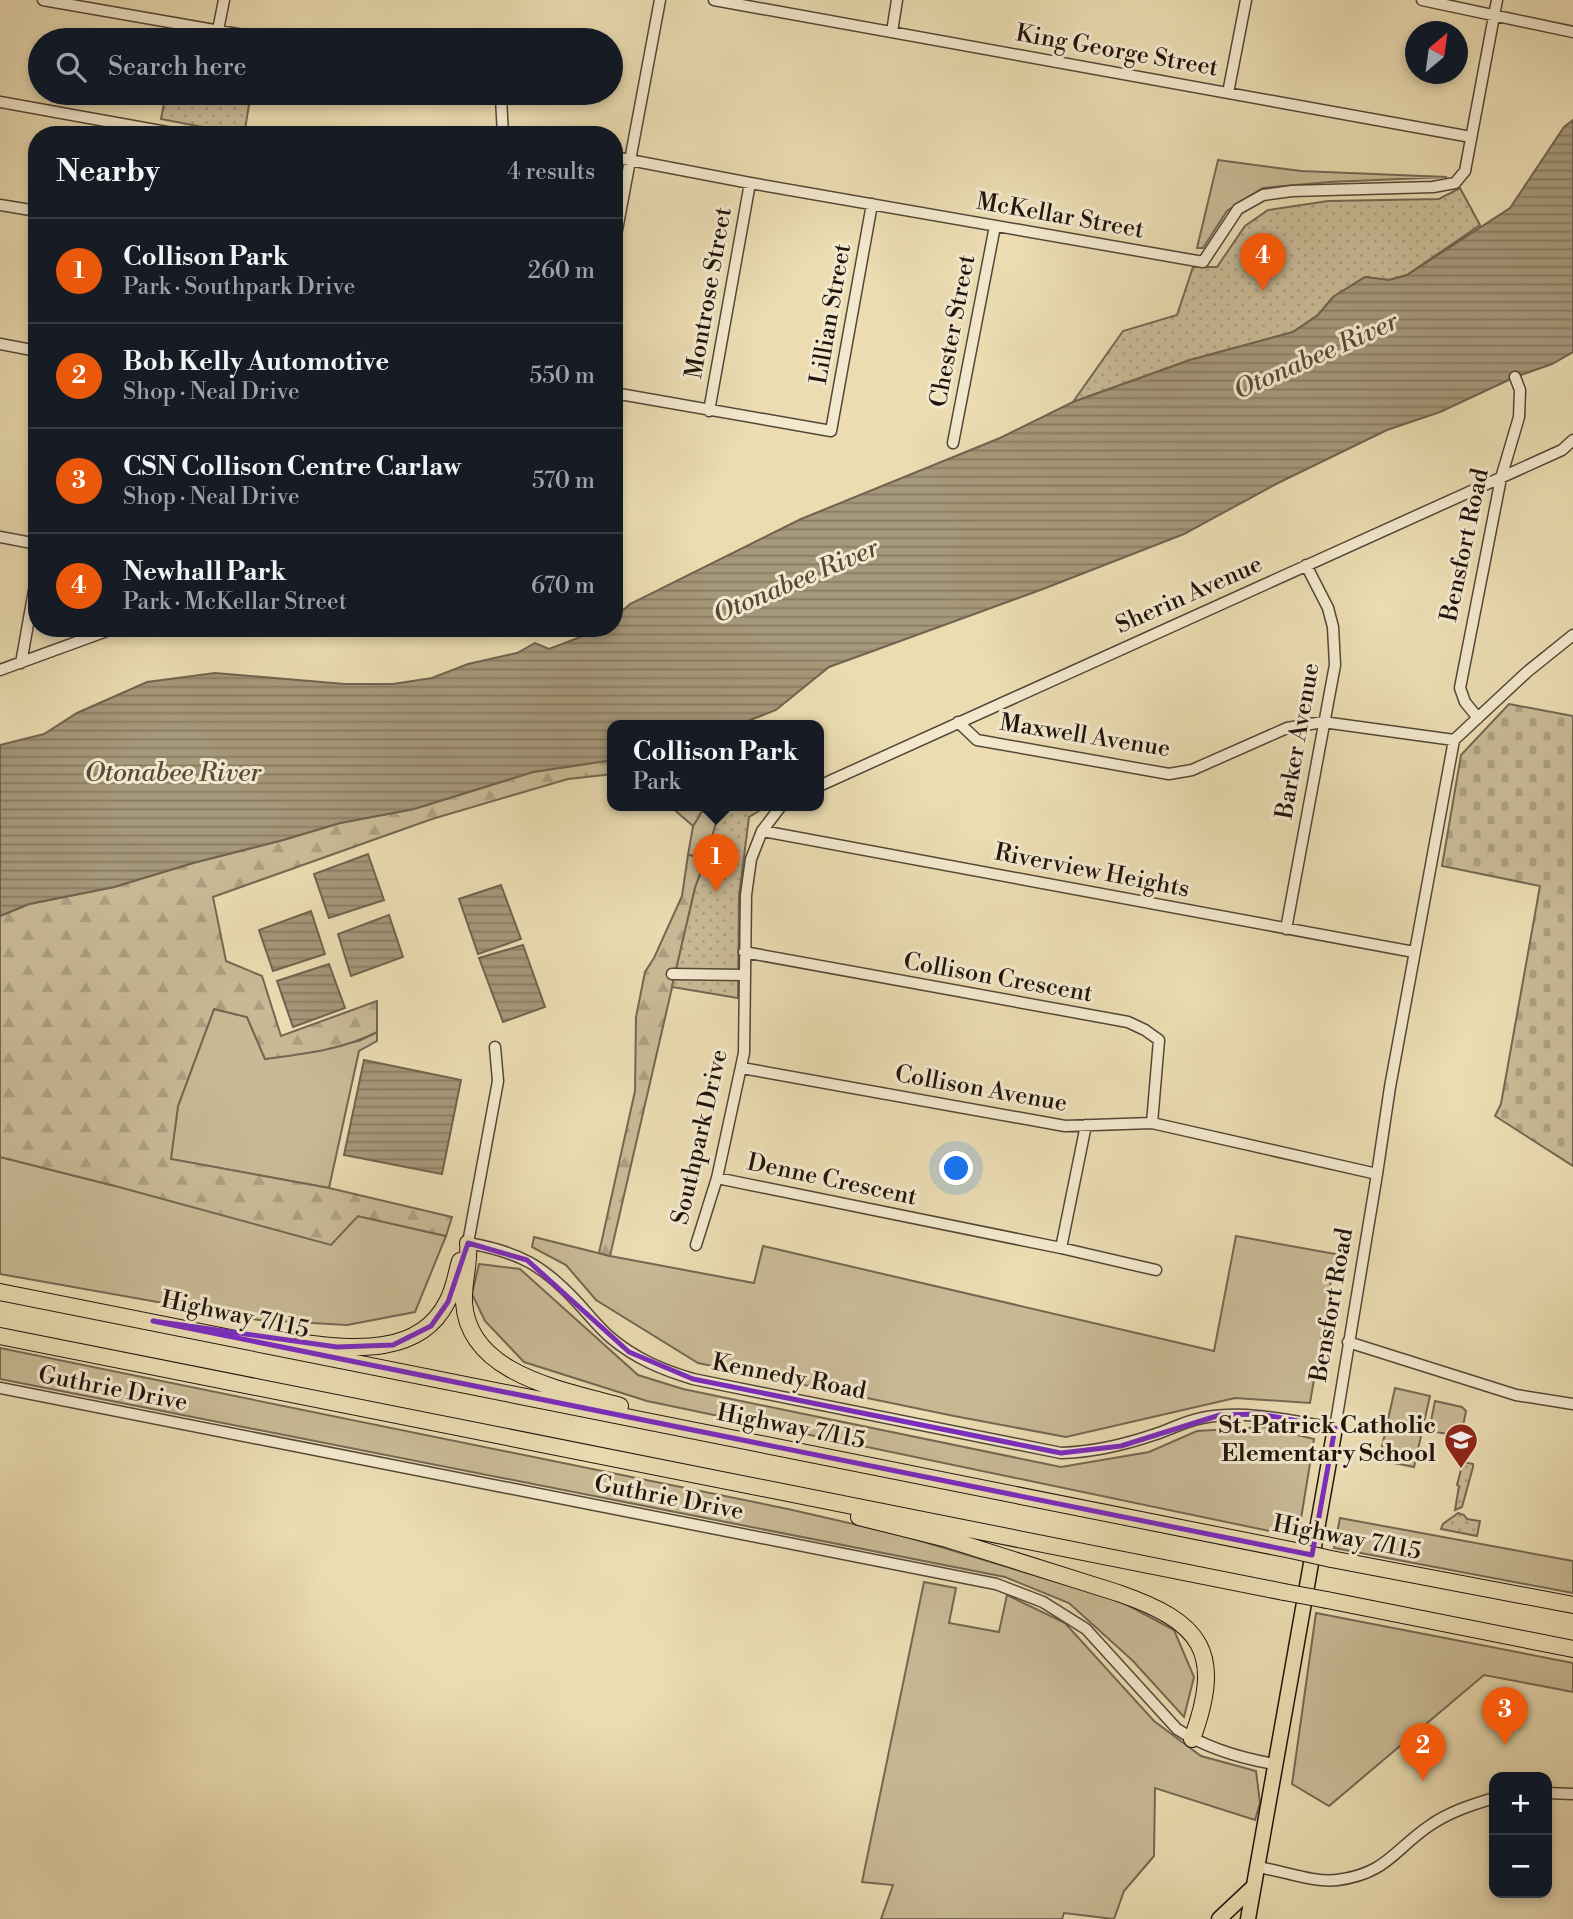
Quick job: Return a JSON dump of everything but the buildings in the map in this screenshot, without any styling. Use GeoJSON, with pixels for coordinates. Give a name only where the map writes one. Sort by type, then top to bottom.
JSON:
{"type":"FeatureCollection","features":[{"type":"Feature","properties":{"kind":"highway"},"geometry":{"type":"LineString","coordinates":[[153,1321],[337,1347],[393,1345],[409,1340],[431,1326],[447,1302],[468,1243]]}},
{"type":"Feature","properties":{"kind":"highway"},"geometry":{"type":"LineString","coordinates":[[468,1243],[470,1258],[464,1302],[466,1316],[483,1347],[510,1370],[545,1385],[775,1446]]}},
{"type":"Feature","properties":{"kind":"highway","name":"Highway 7/115"},"geometry":{"type":"LineString","coordinates":[[0,1292],[1331,1559],[1573,1605]]}},
{"type":"Feature","properties":{"kind":"highway"},"geometry":{"type":"LineString","coordinates":[[0,1336],[1573,1649]]}},
{"type":"Feature","properties":{"kind":"highway"},"geometry":{"type":"LineString","coordinates":[[801,1496],[843,1513],[947,1539],[1118,1593],[1145,1602],[1174,1617],[1195,1637],[1205,1657],[1207,1672],[1192,1739]]}},
{"type":"Feature","properties":{"kind":"main road","name":"Bensfort Road"},"geometry":{"type":"LineString","coordinates":[[1248,1919],[1335,1428]]}},
{"type":"Feature","properties":{"kind":"main road"},"geometry":{"type":"LineString","coordinates":[[1219,1919],[1254,1887]]}},
{"type":"Feature","properties":{"kind":"street"},"geometry":{"type":"LineString","coordinates":[[43,0],[206,28]]}},
{"type":"Feature","properties":{"kind":"street"},"geometry":{"type":"LineString","coordinates":[[218,28],[224,0]]}},
{"type":"Feature","properties":{"kind":"street"},"geometry":{"type":"LineString","coordinates":[[623,201],[660,0]]}},
{"type":"Feature","properties":{"kind":"street","name":"King George Street"},"geometry":{"type":"LineString","coordinates":[[714,0],[1471,137]]}},
{"type":"Feature","properties":{"kind":"street"},"geometry":{"type":"LineString","coordinates":[[892,32],[897,0]]}},
{"type":"Feature","properties":{"kind":"street"},"geometry":{"type":"LineString","coordinates":[[1228,93],[1246,0]]}},
{"type":"Feature","properties":{"kind":"street"},"geometry":{"type":"LineString","coordinates":[[1422,0],[1573,32]]}},
{"type":"Feature","properties":{"kind":"street"},"geometry":{"type":"LineString","coordinates":[[1471,137],[1497,0]]}},
{"type":"Feature","properties":{"kind":"street"},"geometry":{"type":"LineString","coordinates":[[0,102],[133,126]]}},
{"type":"Feature","properties":{"kind":"street"},"geometry":{"type":"LineString","coordinates":[[501,105],[503,126]]}},
{"type":"Feature","properties":{"kind":"street","name":"McKellar Street"},"geometry":{"type":"LineString","coordinates":[[623,159],[1203,262],[1238,209],[1263,195],[1292,191],[1433,187],[1455,183],[1465,171],[1471,137]]}},
{"type":"Feature","properties":{"kind":"street","name":"Montrose Street"},"geometry":{"type":"LineString","coordinates":[[709,411],[750,183]]}},
{"type":"Feature","properties":{"kind":"street","name":"Lillian Street"},"geometry":{"type":"LineString","coordinates":[[709,411],[831,431],[872,204]]}},
{"type":"Feature","properties":{"kind":"street"},"geometry":{"type":"LineString","coordinates":[[0,205],[28,210]]}},
{"type":"Feature","properties":{"kind":"street","name":"Chester Street"},"geometry":{"type":"LineString","coordinates":[[953,443],[995,226]]}},
{"type":"Feature","properties":{"kind":"street"},"geometry":{"type":"LineString","coordinates":[[0,344],[28,349]]}},
{"type":"Feature","properties":{"kind":"street","name":"Bensfort Road"},"geometry":{"type":"LineString","coordinates":[[1478,718],[1465,702],[1460,688],[1501,478],[1519,417],[1520,390],[1515,377]]}},
{"type":"Feature","properties":{"kind":"street"},"geometry":{"type":"LineString","coordinates":[[623,395],[709,411]]}},
{"type":"Feature","properties":{"kind":"street","name":"Sherin Avenue"},"geometry":{"type":"LineString","coordinates":[[824,784],[1501,478],[1562,450],[1573,440]]}},
{"type":"Feature","properties":{"kind":"street"},"geometry":{"type":"LineString","coordinates":[[0,537],[28,542]]}},
{"type":"Feature","properties":{"kind":"street","name":"Barker Avenue"},"geometry":{"type":"LineString","coordinates":[[1286,929],[1335,665],[1333,627],[1328,608],[1306,565]]}},
{"type":"Feature","properties":{"kind":"street"},"geometry":{"type":"LineString","coordinates":[[21,663],[28,624]]}},
{"type":"Feature","properties":{"kind":"street"},"geometry":{"type":"LineString","coordinates":[[1454,740],[1527,672],[1573,635]]}},
{"type":"Feature","properties":{"kind":"street"},"geometry":{"type":"LineString","coordinates":[[0,670],[91,637]]}},
{"type":"Feature","properties":{"kind":"street","name":"Maxwell Avenue"},"geometry":{"type":"LineString","coordinates":[[958,722],[977,740],[1169,774],[1192,770],[1287,728],[1323,722],[1454,740]]}},
{"type":"Feature","properties":{"kind":"street","name":"Bensfort Road"},"geometry":{"type":"LineString","coordinates":[[1335,1428],[1390,1087],[1454,740]]}},
{"type":"Feature","properties":{"kind":"street"},"geometry":{"type":"LineString","coordinates":[[762,831],[777,811]]}},
{"type":"Feature","properties":{"kind":"street","name":"Riverview Heights"},"geometry":{"type":"LineString","coordinates":[[762,831],[1414,952]]}},
{"type":"Feature","properties":{"kind":"street","name":"Southpark Drive"},"geometry":{"type":"LineString","coordinates":[[696,1245],[717,1178],[742,1068],[748,883],[751,859],[762,831]]}},
{"type":"Feature","properties":{"kind":"street","name":"Collison Crescent"},"geometry":{"type":"LineString","coordinates":[[744,952],[1128,1022],[1159,1041],[1152,1123]]}},
{"type":"Feature","properties":{"kind":"street"},"geometry":{"type":"LineString","coordinates":[[672,974],[744,975]]}},
{"type":"Feature","properties":{"kind":"street"},"geometry":{"type":"LineString","coordinates":[[468,1243],[498,1081],[495,1047]]}},
{"type":"Feature","properties":{"kind":"street","name":"Collison Avenue"},"geometry":{"type":"LineString","coordinates":[[742,1068],[1065,1126],[1152,1123],[1377,1174]]}},
{"type":"Feature","properties":{"kind":"street"},"geometry":{"type":"LineString","coordinates":[[1061,1248],[1086,1125]]}},
{"type":"Feature","properties":{"kind":"street","name":"Denne Crescent"},"geometry":{"type":"LineString","coordinates":[[717,1178],[1156,1270]]}},
{"type":"Feature","properties":{"kind":"street","name":"Kennedy Road"},"geometry":{"type":"LineString","coordinates":[[468,1243],[498,1248],[527,1260],[554,1279],[610,1337],[629,1352],[663,1370],[692,1379],[1061,1453],[1121,1446],[1198,1419],[1220,1415],[1260,1414],[1335,1428]]}},
{"type":"Feature","properties":{"kind":"street"},"geometry":{"type":"LineString","coordinates":[[1348,1342],[1516,1395],[1573,1404]]}},
{"type":"Feature","properties":{"kind":"street","name":"Guthrie Drive"},"geometry":{"type":"LineString","coordinates":[[0,1388],[996,1584],[1043,1602],[1086,1629],[1163,1715],[1192,1739],[1219,1750],[1274,1764]]}},
{"type":"Feature","properties":{"kind":"street"},"geometry":{"type":"LineString","coordinates":[[1552,1793],[1573,1794]]}},
{"type":"Feature","properties":{"kind":"street"},"geometry":{"type":"LineString","coordinates":[[1257,1867],[1335,1880],[1364,1874],[1384,1865],[1429,1826],[1464,1807],[1489,1800]]}},
{"type":"Feature","properties":{"kind":"highlighted area"},"geometry":{"type":"Polygon","coordinates":[[[468,1243],[527,1260],[629,1352],[693,1379],[1061,1453],[1121,1446],[1220,1415],[1260,1414],[1335,1428],[1312,1555],[153,1321],[337,1347],[393,1345],[431,1326],[448,1302],[468,1243]]]}},
{"type":"Feature","properties":{"kind":"green space"},"geometry":{"type":"Polygon","coordinates":[[[164,105],[249,105],[246,126],[197,126],[161,119],[164,105]]]}},
{"type":"Feature","properties":{"kind":"green space"},"geometry":{"type":"Polygon","coordinates":[[[1218,160],[1301,171],[1447,177],[1263,188],[1227,211],[1203,248],[1197,248],[1218,160]]]}},
{"type":"Feature","properties":{"kind":"green space"},"geometry":{"type":"Polygon","coordinates":[[[1460,188],[1480,225],[1407,275],[1389,280],[1365,277],[1333,297],[1318,315],[1293,332],[1190,360],[1073,402],[1123,331],[1177,315],[1193,267],[1217,267],[1245,226],[1268,210],[1328,201],[1439,199],[1460,188]]]}},
{"type":"Feature","properties":{"kind":"green space"},"geometry":{"type":"Polygon","coordinates":[[[1509,704],[1573,716],[1573,1166],[1495,1116],[1501,1104],[1540,886],[1442,866],[1461,755],[1509,704]]]}},
{"type":"Feature","properties":{"kind":"green space"},"geometry":{"type":"Polygon","coordinates":[[[607,761],[607,775],[568,779],[432,819],[213,897],[226,961],[262,976],[281,1036],[377,1001],[377,1032],[336,1047],[265,1059],[247,1017],[214,1009],[178,1106],[171,1159],[329,1188],[452,1217],[446,1236],[358,1216],[331,1245],[0,1157],[0,916],[29,904],[114,887],[340,823],[414,809],[533,772],[607,761]]]}},
{"type":"Feature","properties":{"kind":"green space"},"geometry":{"type":"Polygon","coordinates":[[[676,811],[702,811],[693,826],[676,811]]]}},
{"type":"Feature","properties":{"kind":"green space"},"geometry":{"type":"Polygon","coordinates":[[[702,811],[720,811],[706,858],[688,855],[693,826],[702,811]]]}},
{"type":"Feature","properties":{"kind":"green space"},"geometry":{"type":"Polygon","coordinates":[[[720,811],[759,811],[749,817],[739,896],[738,998],[672,987],[695,888],[720,811]]]}},
{"type":"Feature","properties":{"kind":"green space"},"geometry":{"type":"Polygon","coordinates":[[[688,855],[706,858],[695,888],[610,1256],[599,1253],[635,1091],[636,1017],[645,972],[682,896],[688,855]]]}},
{"type":"Feature","properties":{"kind":"green space"},"geometry":{"type":"Polygon","coordinates":[[[214,1009],[247,1017],[265,1059],[359,1041],[377,1032],[377,1041],[359,1051],[329,1188],[170,1159],[178,1106],[214,1009]]]}},
{"type":"Feature","properties":{"kind":"green space"},"geometry":{"type":"Polygon","coordinates":[[[0,1157],[115,1186],[358,1216],[446,1236],[415,1312],[347,1325],[259,1320],[0,1274],[0,1157]]]}},
{"type":"Feature","properties":{"kind":"green space"},"geometry":{"type":"Polygon","coordinates":[[[1236,1236],[1346,1256],[1333,1269],[1310,1403],[1235,1398],[1066,1437],[698,1363],[596,1300],[566,1265],[532,1247],[534,1237],[610,1256],[754,1283],[763,1246],[1214,1351],[1236,1236]]]}},
{"type":"Feature","properties":{"kind":"green space"},"geometry":{"type":"Polygon","coordinates":[[[479,1264],[520,1269],[638,1375],[683,1389],[1061,1467],[1149,1452],[1197,1431],[1264,1427],[1314,1439],[1298,1537],[647,1401],[524,1362],[485,1321],[472,1294],[479,1264]]]}},
{"type":"Feature","properties":{"kind":"green space"},"geometry":{"type":"Polygon","coordinates":[[[0,1348],[788,1509],[901,1535],[1120,1601],[1174,1630],[1194,1677],[1184,1717],[1132,1660],[1069,1603],[1005,1577],[0,1379],[0,1348]]]}},
{"type":"Feature","properties":{"kind":"green space"},"geometry":{"type":"Polygon","coordinates":[[[1395,1388],[1430,1396],[1414,1467],[1379,1460],[1395,1388]]]}},
{"type":"Feature","properties":{"kind":"green space"},"geometry":{"type":"Polygon","coordinates":[[[1435,1401],[1462,1407],[1466,1411],[1461,1436],[1429,1431],[1435,1401]]]}},
{"type":"Feature","properties":{"kind":"green space"},"geometry":{"type":"Polygon","coordinates":[[[1463,1462],[1473,1464],[1473,1467],[1462,1507],[1455,1510],[1457,1485],[1463,1462]]]}},
{"type":"Feature","properties":{"kind":"green space"},"geometry":{"type":"Polygon","coordinates":[[[1458,1513],[1467,1519],[1480,1521],[1477,1536],[1441,1529],[1443,1524],[1458,1513]]]}},
{"type":"Feature","properties":{"kind":"green space"},"geometry":{"type":"Polygon","coordinates":[[[1340,1518],[1573,1561],[1573,1593],[1334,1548],[1340,1518]]]}},
{"type":"Feature","properties":{"kind":"green space"},"geometry":{"type":"Polygon","coordinates":[[[924,1582],[956,1588],[949,1623],[999,1632],[1007,1595],[1065,1623],[1154,1721],[1201,1756],[1256,1771],[1260,1803],[1255,1820],[1155,1788],[1154,1856],[1124,1891],[1114,1919],[1064,1913],[1062,1919],[881,1919],[893,1885],[862,1882],[924,1582]]]}},
{"type":"Feature","properties":{"kind":"green space"},"geometry":{"type":"Polygon","coordinates":[[[1316,1613],[1573,1663],[1573,1692],[1484,1675],[1329,1806],[1292,1784],[1316,1613]]]}},
{"type":"Feature","properties":{"kind":"water","name":"Otonabee River"},"geometry":{"type":"Polygon","coordinates":[[[1573,120],[1573,352],[1552,364],[1515,377],[1440,412],[1387,430],[1278,483],[1184,534],[829,667],[776,710],[750,720],[607,720],[607,761],[533,772],[414,809],[340,823],[114,887],[29,904],[0,916],[0,745],[44,734],[77,713],[147,682],[215,673],[345,684],[393,684],[432,678],[468,664],[517,653],[535,643],[549,649],[580,637],[623,637],[623,610],[630,604],[801,519],[1000,438],[1073,402],[1190,360],[1293,332],[1318,315],[1333,297],[1365,277],[1389,280],[1407,275],[1510,208],[1564,127],[1573,120]]]}},
{"type":"Feature","properties":{"kind":"water"},"geometry":{"type":"Polygon","coordinates":[[[368,854],[384,900],[329,918],[314,874],[368,854]]]}},
{"type":"Feature","properties":{"kind":"water"},"geometry":{"type":"Polygon","coordinates":[[[501,885],[521,939],[478,954],[459,899],[501,885]]]}},
{"type":"Feature","properties":{"kind":"water"},"geometry":{"type":"Polygon","coordinates":[[[311,911],[325,954],[273,971],[259,930],[311,911]]]}},
{"type":"Feature","properties":{"kind":"water"},"geometry":{"type":"Polygon","coordinates":[[[389,915],[403,957],[351,976],[338,934],[389,915]]]}},
{"type":"Feature","properties":{"kind":"water"},"geometry":{"type":"Polygon","coordinates":[[[523,945],[545,1007],[503,1022],[479,958],[523,945]]]}},
{"type":"Feature","properties":{"kind":"water"},"geometry":{"type":"Polygon","coordinates":[[[329,964],[345,1008],[293,1027],[277,981],[329,964]]]}},
{"type":"Feature","properties":{"kind":"water"},"geometry":{"type":"Polygon","coordinates":[[[364,1060],[461,1080],[442,1174],[344,1155],[364,1060]]]}},
{"type":"Feature","properties":{"kind":"place","name":"Newhall Park"},"geometry":{"type":"Point","coordinates":[1263,291]}},
{"type":"Feature","properties":{"kind":"place","name":"Collison Park"},"geometry":{"type":"Point","coordinates":[716,892]}},
{"type":"Feature","properties":{"kind":"place","name":"St. Patrick Catholic Elementary School"},"geometry":{"type":"Point","coordinates":[1461,1470]}},
{"type":"Feature","properties":{"kind":"place","name":"CSN Collison Centre Carlaw"},"geometry":{"type":"Point","coordinates":[1505,1745]}},
{"type":"Feature","properties":{"kind":"place","name":"Bob Kelly Automotive"},"geometry":{"type":"Point","coordinates":[1423,1781]}}]}
